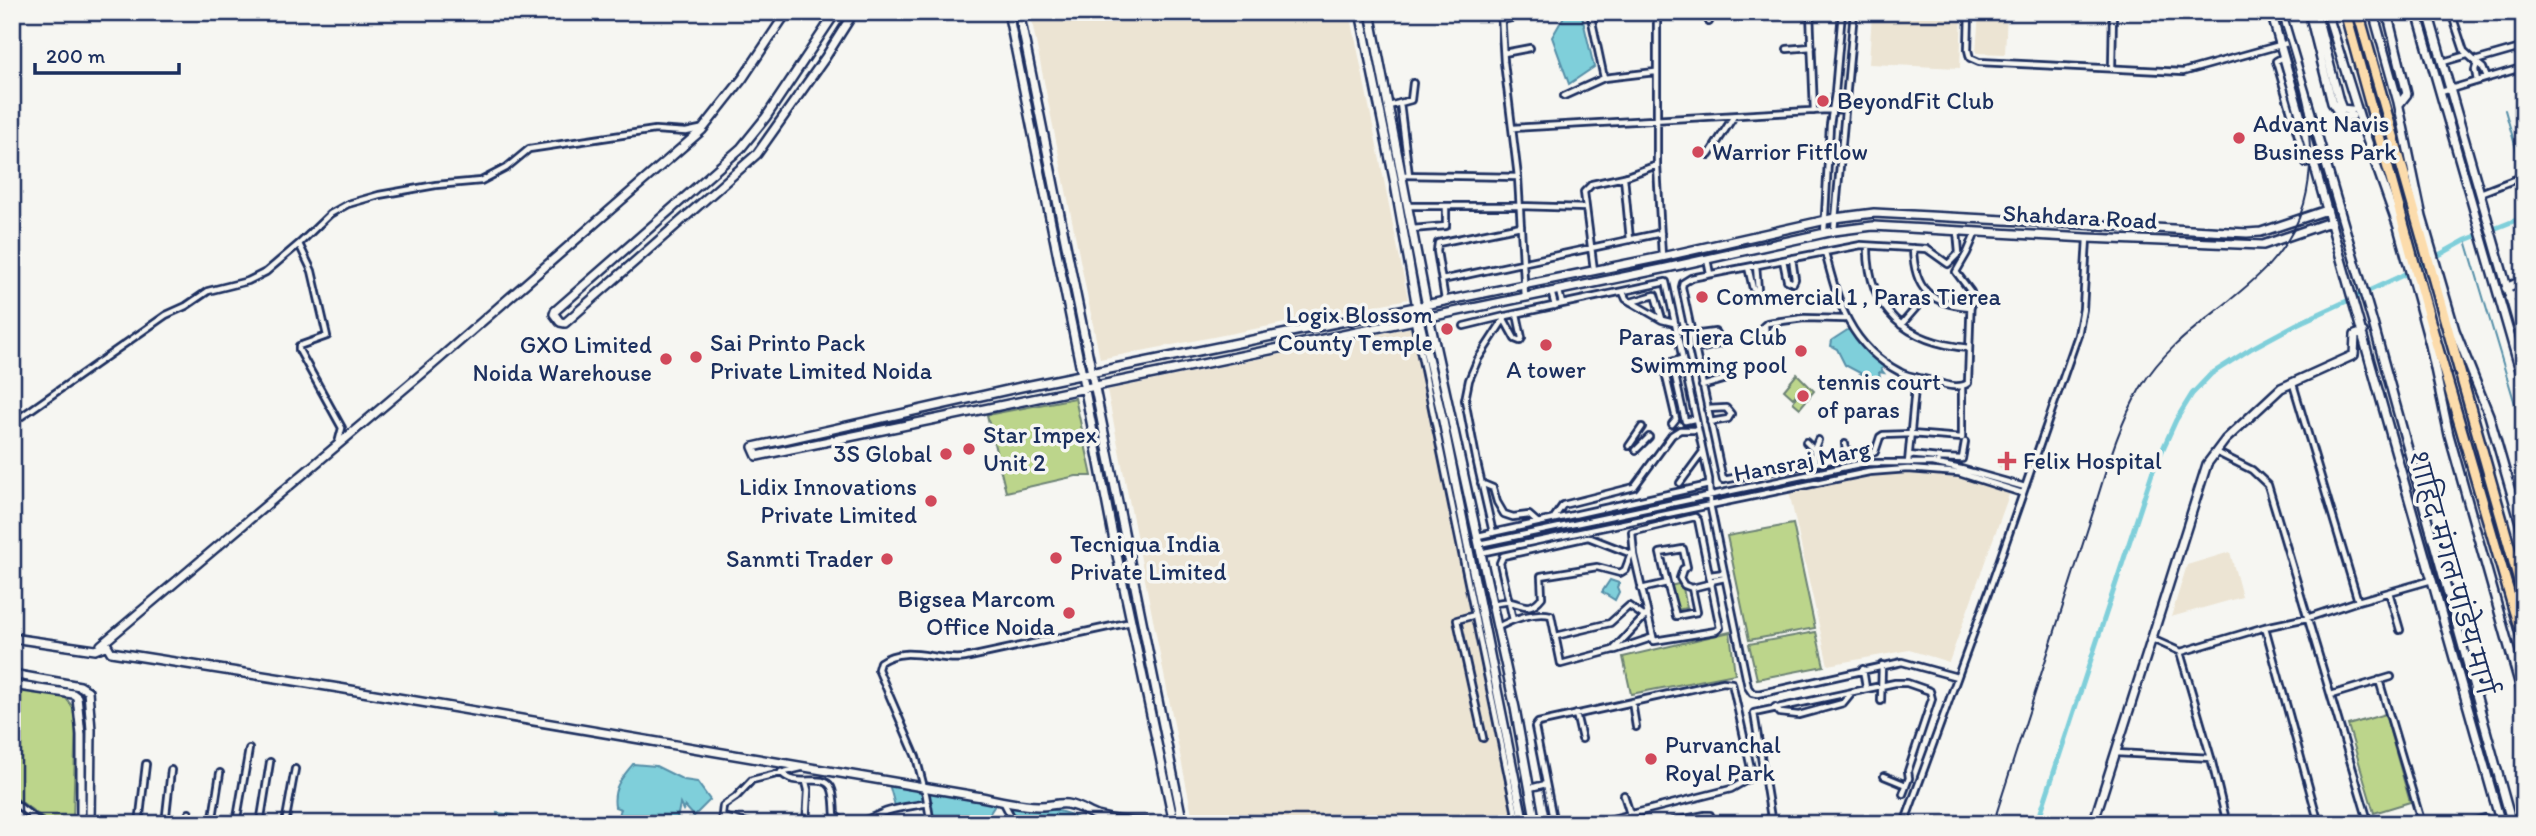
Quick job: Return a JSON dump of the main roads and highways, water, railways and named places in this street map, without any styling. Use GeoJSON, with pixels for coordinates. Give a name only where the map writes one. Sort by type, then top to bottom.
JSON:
{"type":"FeatureCollection","features":[{"type":"Feature","properties":{"kind":"highway"},"geometry":{"type":"LineString","coordinates":[[2345,12],[2424,308],[2524,643]]}},
{"type":"Feature","properties":{"kind":"highway"},"geometry":{"type":"LineString","coordinates":[[2358,12],[2443,299],[2524,598]]}},
{"type":"Feature","properties":{"kind":"water"},"geometry":{"type":"Polygon","coordinates":[[[1581,12],[1594,67],[1569,84],[1552,37],[1566,13],[1581,12]]]}},
{"type":"Feature","properties":{"kind":"water"},"geometry":{"type":"Polygon","coordinates":[[[1849,329],[1862,345],[1886,366],[1881,369],[1884,373],[1879,372],[1880,378],[1875,381],[1845,365],[1837,349],[1831,346],[1832,340],[1849,329]]]}},
{"type":"Feature","properties":{"kind":"water"},"geometry":{"type":"Polygon","coordinates":[[[1610,580],[1619,583],[1615,600],[1602,592],[1610,580]]]}},
{"type":"Feature","properties":{"kind":"water"},"geometry":{"type":"Polygon","coordinates":[[[633,764],[656,766],[684,780],[697,782],[710,800],[694,816],[685,806],[683,810],[680,804],[676,824],[644,824],[619,814],[621,809],[615,807],[614,800],[616,788],[633,764]]]}},
{"type":"Feature","properties":{"kind":"water"},"geometry":{"type":"Polygon","coordinates":[[[889,784],[923,788],[925,802],[895,806],[889,784]]]}},
{"type":"Feature","properties":{"kind":"water"},"geometry":{"type":"Polygon","coordinates":[[[934,790],[997,802],[990,813],[988,824],[935,824],[929,795],[934,790]]]}},
{"type":"Feature","properties":{"kind":"water"},"geometry":{"type":"Polygon","coordinates":[[[1014,804],[1061,812],[1087,824],[1018,824],[1010,807],[1014,804]]]}},
{"type":"Feature","properties":{"kind":"water"},"geometry":{"type":"Polygon","coordinates":[[[497,813],[513,815],[523,824],[498,824],[497,813]]]}},
{"type":"Feature","properties":{"kind":"waterway"},"geometry":{"type":"LineString","coordinates":[[2505,110],[2523,173]]}},
{"type":"Feature","properties":{"kind":"waterway"},"geometry":{"type":"LineString","coordinates":[[2037,824],[2152,473],[2176,420],[2192,394],[2211,374],[2297,324],[2401,276],[2466,240],[2524,217]]}},
{"type":"Feature","properties":{"kind":"waterway"},"geometry":{"type":"LineString","coordinates":[[2466,240],[2524,434]]}},
{"type":"Feature","properties":{"kind":"tunnel"},"geometry":{"type":"LineString","coordinates":[[2352,110],[2399,98]]}},
{"type":"Feature","properties":{"kind":"tunnel"},"geometry":{"type":"LineString","coordinates":[[2354,116],[2400,103]]}},
{"type":"Feature","properties":{"kind":"railway"},"geometry":{"type":"LineString","coordinates":[[1993,824],[2110,458],[2132,404],[2160,362],[2181,340],[2253,281],[2274,259],[2291,234],[2304,204],[2309,180],[2309,131],[2299,83],[2278,12]]}},
{"type":"Feature","properties":{"kind":"place","name":"BeyondFit Club"},"geometry":{"type":"Point","coordinates":[1823,101]}},
{"type":"Feature","properties":{"kind":"place","name":"Advant Navis Business Park"},"geometry":{"type":"Point","coordinates":[2239,138]}},
{"type":"Feature","properties":{"kind":"place","name":"Warrior Fitflow"},"geometry":{"type":"Point","coordinates":[1698,152]}},
{"type":"Feature","properties":{"kind":"place","name":"Commercial 1 , Paras Tierea"},"geometry":{"type":"Point","coordinates":[1702,297]}},
{"type":"Feature","properties":{"kind":"place","name":"Logix Blossom County Temple"},"geometry":{"type":"Point","coordinates":[1447,329]}},
{"type":"Feature","properties":{"kind":"place","name":"A tower"},"geometry":{"type":"Point","coordinates":[1546,345]}},
{"type":"Feature","properties":{"kind":"place","name":"Paras Tiera Club Swimming pool"},"geometry":{"type":"Point","coordinates":[1801,351]}},
{"type":"Feature","properties":{"kind":"place","name":"Sai Printo Pack Private Limited Noida"},"geometry":{"type":"Point","coordinates":[696,357]}},
{"type":"Feature","properties":{"kind":"place","name":"GXO Limited Noida Warehouse"},"geometry":{"type":"Point","coordinates":[666,359]}},
{"type":"Feature","properties":{"kind":"place","name":"tennis court of paras"},"geometry":{"type":"Point","coordinates":[1803,396]}},
{"type":"Feature","properties":{"kind":"place","name":"Star Impex Unit 2"},"geometry":{"type":"Point","coordinates":[969,449]}},
{"type":"Feature","properties":{"kind":"place","name":"3S Global"},"geometry":{"type":"Point","coordinates":[946,454]}},
{"type":"Feature","properties":{"kind":"place","name":"Felix Hospital"},"geometry":{"type":"Point","coordinates":[2007,461]}},
{"type":"Feature","properties":{"kind":"place","name":"Lidix Innovations Private Limited"},"geometry":{"type":"Point","coordinates":[931,501]}},
{"type":"Feature","properties":{"kind":"place","name":"Tecniqua India Private Limited"},"geometry":{"type":"Point","coordinates":[1056,558]}},
{"type":"Feature","properties":{"kind":"place","name":"Sanmti Trader"},"geometry":{"type":"Point","coordinates":[887,559]}},
{"type":"Feature","properties":{"kind":"place","name":"Bigsea Marcom Office Noida"},"geometry":{"type":"Point","coordinates":[1069,613]}},
{"type":"Feature","properties":{"kind":"place","name":"Purvanchal Royal Park"},"geometry":{"type":"Point","coordinates":[1651,759]}}]}
